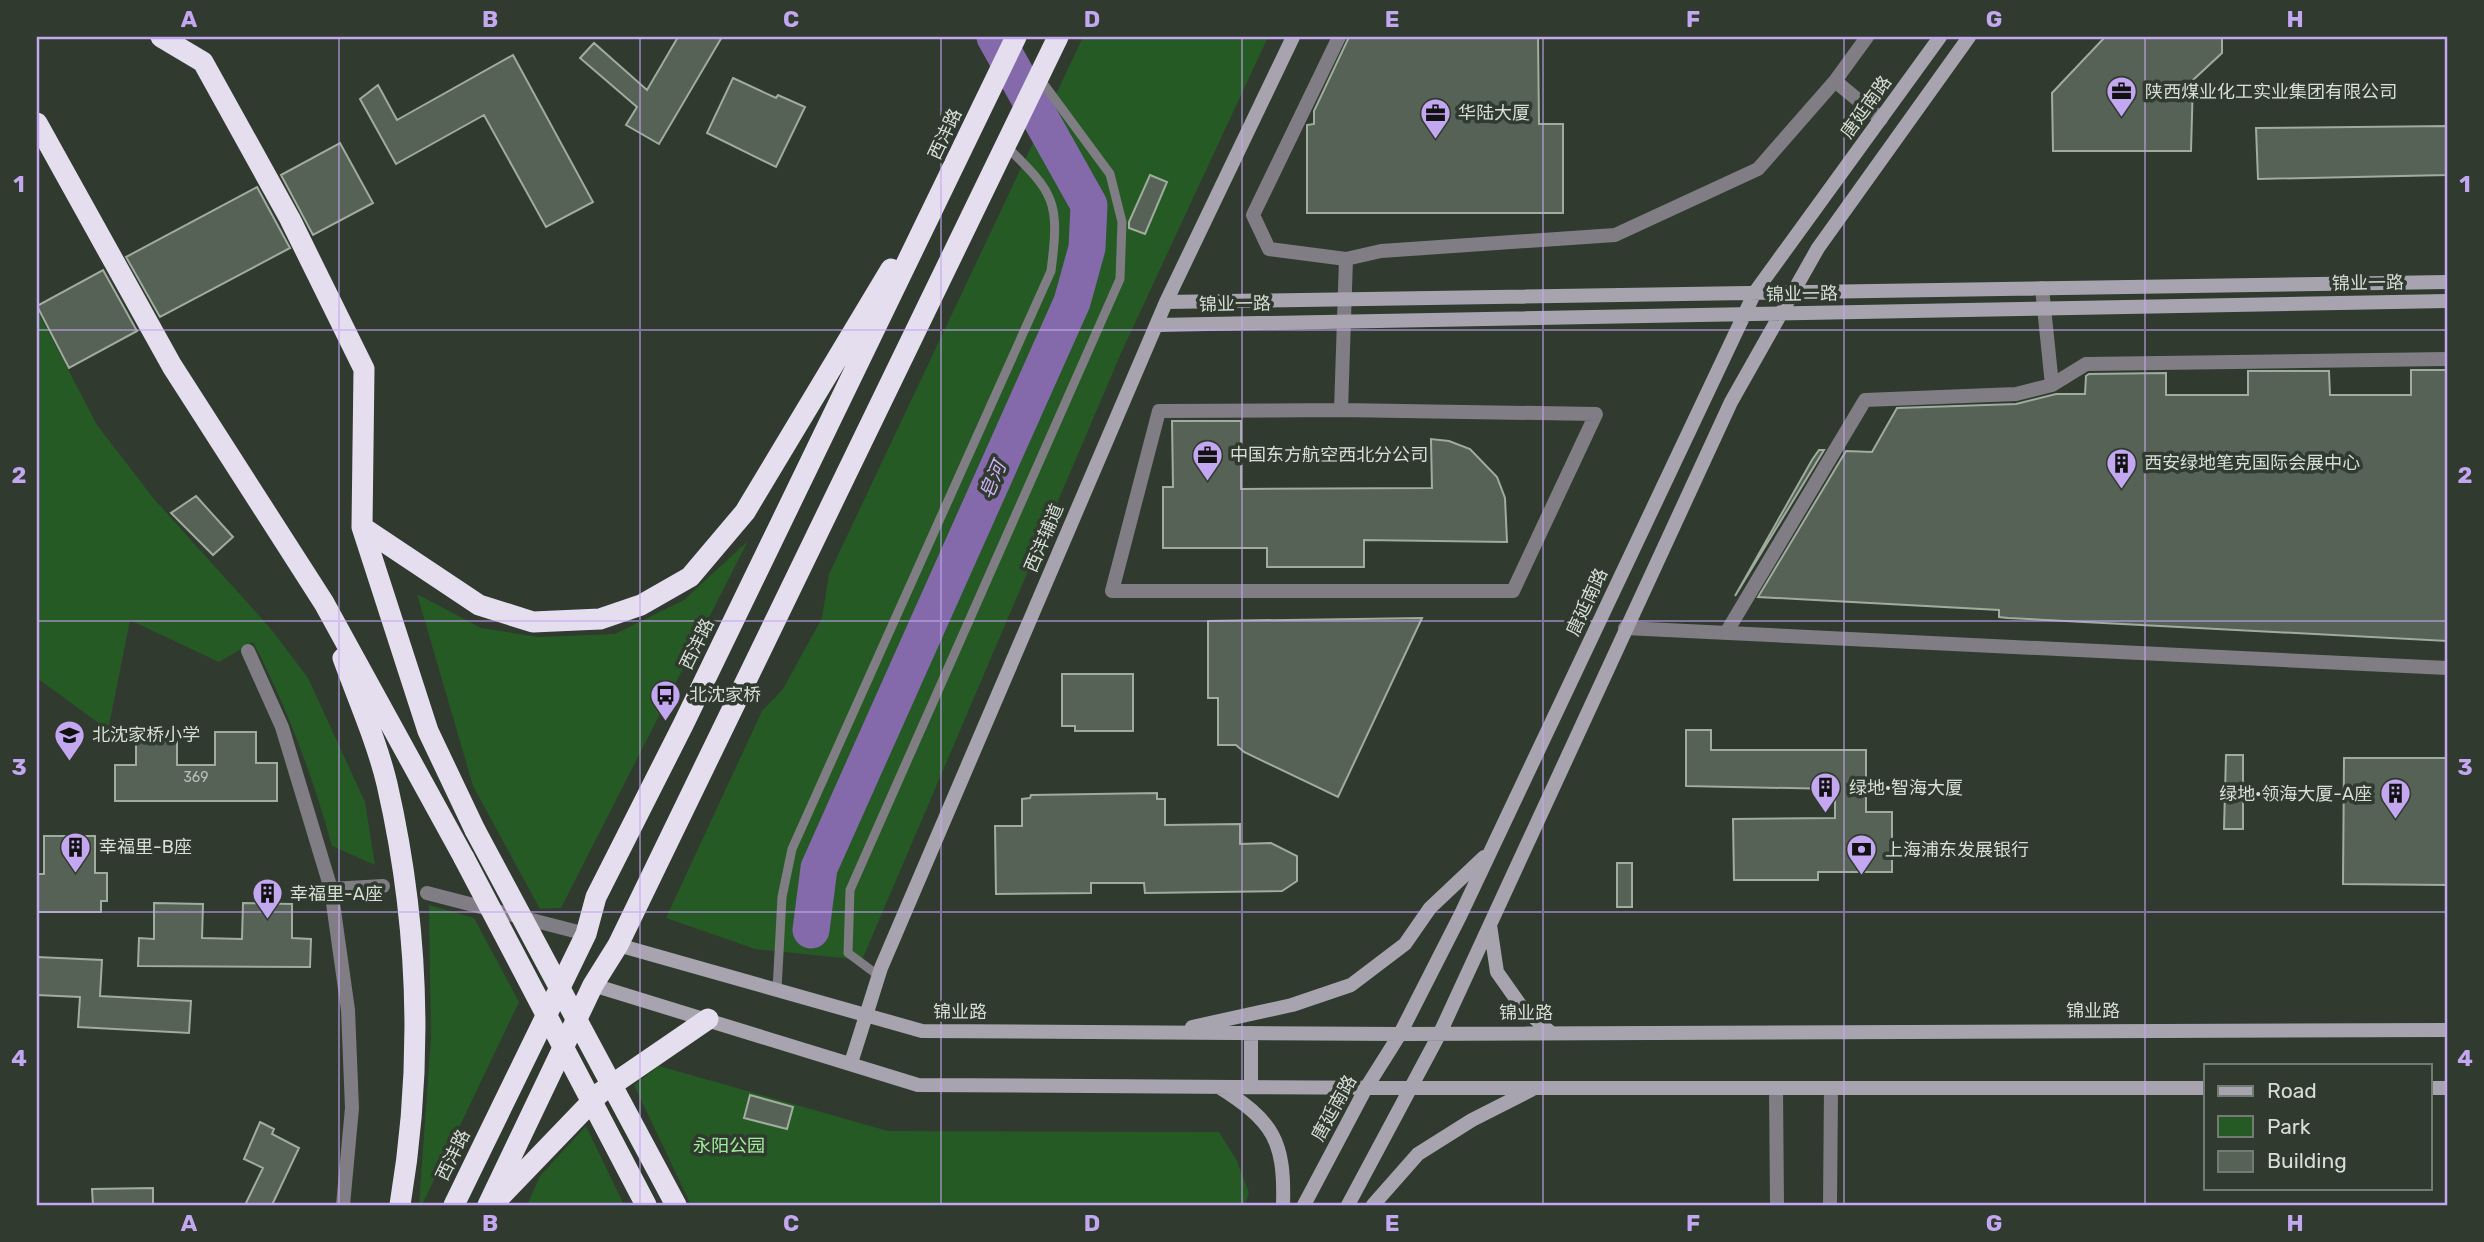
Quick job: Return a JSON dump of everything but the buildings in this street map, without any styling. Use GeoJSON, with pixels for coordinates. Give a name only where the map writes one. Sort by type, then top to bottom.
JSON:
{"type":"FeatureCollection","features":[{"type":"Feature","properties":{"kind":"highway"},"geometry":{"type":"LineString","coordinates":[[162,37],[203,62],[290,219],[364,369],[362,527],[428,731],[475,830],[676,1205]]}},
{"type":"Feature","properties":{"kind":"highway","name":"西沣路"},"geometry":{"type":"LineString","coordinates":[[454,1205],[586,934],[596,897],[1016,37]]}},
{"type":"Feature","properties":{"kind":"highway"},"geometry":{"type":"LineString","coordinates":[[490,1205],[593,985],[618,945],[1058,37]]}},
{"type":"Feature","properties":{"kind":"highway"},"geometry":{"type":"LineString","coordinates":[[37,123],[173,366],[324,603],[464,858],[646,1205]]}},
{"type":"Feature","properties":{"kind":"highway"},"geometry":{"type":"LineString","coordinates":[[362,527],[479,606],[533,622],[600,619],[641,606],[690,577],[745,512],[964,147]]}},
{"type":"Feature","properties":{"kind":"highway"},"geometry":{"type":"LineString","coordinates":[[324,603],[386,781],[413,936],[417,1044],[412,1137],[400,1205]]}},
{"type":"Feature","properties":{"kind":"highway"},"geometry":{"type":"LineString","coordinates":[[490,1205],[600,1093],[708,1019]]}},
{"type":"Feature","properties":{"kind":"main road","name":"西沣辅道"},"geometry":{"type":"LineString","coordinates":[[851,1063],[879,976],[1166,302],[1293,37]]}},
{"type":"Feature","properties":{"kind":"main road","name":"唐延南路"},"geometry":{"type":"LineString","coordinates":[[1304,1205],[1366,1088],[1400,1034],[1490,851],[1755,292],[1940,37]]}},
{"type":"Feature","properties":{"kind":"main road"},"geometry":{"type":"LineString","coordinates":[[1349,1205],[1440,1033],[1731,402],[1818,248],[1969,37]]}},
{"type":"Feature","properties":{"kind":"main road","name":"锦业一路"},"geometry":{"type":"LineString","coordinates":[[1166,302],[2447,282]]}},
{"type":"Feature","properties":{"kind":"main road","name":"锦业一路"},"geometry":{"type":"LineString","coordinates":[[1157,325],[2447,301]]}},
{"type":"Feature","properties":{"kind":"main road"},"geometry":{"type":"LineString","coordinates":[[1166,1032],[1292,1005],[1351,985],[1405,944],[1430,908],[1490,851]]}},
{"type":"Feature","properties":{"kind":"main road"},"geometry":{"type":"LineString","coordinates":[[1490,925],[1497,972],[1521,1006],[1550,1032]]}},
{"type":"Feature","properties":{"kind":"main road","name":"锦业路"},"geometry":{"type":"LineString","coordinates":[[618,945],[922,1031],[1400,1034],[2447,1030]]}},
{"type":"Feature","properties":{"kind":"main road"},"geometry":{"type":"LineString","coordinates":[[593,985],[918,1085],[2204,1088]]}},
{"type":"Feature","properties":{"kind":"main road"},"geometry":{"type":"LineString","coordinates":[[1251,1033],[1251,1086]]}},
{"type":"Feature","properties":{"kind":"main road"},"geometry":{"type":"LineString","coordinates":[[1218,1086],[1258,1113],[1278,1144],[1283,1205]]}},
{"type":"Feature","properties":{"kind":"main road"},"geometry":{"type":"LineString","coordinates":[[1373,1205],[1418,1154],[1472,1120],[1536,1088]]}},
{"type":"Feature","properties":{"kind":"street"},"geometry":{"type":"LineString","coordinates":[[1339,37],[1253,215],[1269,249],[1346,259],[1381,251],[1615,236],[1758,169],[1835,82],[1867,37]]}},
{"type":"Feature","properties":{"kind":"street"},"geometry":{"type":"LineString","coordinates":[[1835,82],[1881,119]]}},
{"type":"Feature","properties":{"kind":"street"},"geometry":{"type":"LineString","coordinates":[[1341,410],[1346,259]]}},
{"type":"Feature","properties":{"kind":"street"},"geometry":{"type":"LineString","coordinates":[[2042,288],[2042,309],[2052,385]]}},
{"type":"Feature","properties":{"kind":"street"},"geometry":{"type":"LineString","coordinates":[[1726,633],[1865,400],[2016,394],[2052,385],[2086,364],[2447,359]]}},
{"type":"Feature","properties":{"kind":"street"},"geometry":{"type":"LineString","coordinates":[[1341,410],[1596,414],[1513,592],[1112,591],[1159,411],[1341,410]]}},
{"type":"Feature","properties":{"kind":"street"},"geometry":{"type":"LineString","coordinates":[[1625,628],[2447,668]]}},
{"type":"Feature","properties":{"kind":"street"},"geometry":{"type":"LineString","coordinates":[[248,651],[282,727],[331,890],[348,1010],[351,1094],[343,1205]]}},
{"type":"Feature","properties":{"kind":"street"},"geometry":{"type":"LineString","coordinates":[[331,890],[383,886]]}},
{"type":"Feature","properties":{"kind":"street"},"geometry":{"type":"LineString","coordinates":[[427,893],[586,934]]}},
{"type":"Feature","properties":{"kind":"street"},"geometry":{"type":"LineString","coordinates":[[1776,1088],[1777,1205]]}},
{"type":"Feature","properties":{"kind":"street"},"geometry":{"type":"LineString","coordinates":[[1830,1205],[1831,1088]]}},
{"type":"Feature","properties":{"kind":"lane"},"geometry":{"type":"LineString","coordinates":[[879,976],[848,953],[850,890],[1120,279],[1122,222],[1110,174],[1039,78]]}},
{"type":"Feature","properties":{"kind":"lane"},"geometry":{"type":"LineString","coordinates":[[777,990],[782,897],[792,849],[1051,271],[1057,219],[1044,183],[1005,146]]}},
{"type":"Feature","properties":{"kind":"green space"},"geometry":{"type":"Polygon","coordinates":[[[1083,37],[1268,37],[1122,351],[862,960],[755,949],[666,918],[762,711],[783,689],[822,618],[829,574],[1083,37]]]}},
{"type":"Feature","properties":{"kind":"green space"},"geometry":{"type":"Polygon","coordinates":[[[37,310],[97,425],[154,499],[271,629],[308,678],[365,802],[375,865],[332,846],[298,741],[253,642],[219,662],[130,620],[108,730],[37,678],[37,310]]]}},
{"type":"Feature","properties":{"kind":"green space"},"geometry":{"type":"Polygon","coordinates":[[[748,541],[561,908],[540,909],[473,786],[417,594],[481,628],[538,637],[615,634],[684,600],[748,541]]]}},
{"type":"Feature","properties":{"kind":"green space"},"geometry":{"type":"Polygon","coordinates":[[[429,905],[474,918],[519,1002],[422,1205],[419,1205],[431,1037],[429,905]]]}},
{"type":"Feature","properties":{"kind":"green space","name":"永阳公园"},"geometry":{"type":"Polygon","coordinates":[[[659,1066],[888,1131],[1219,1132],[1237,1161],[1249,1193],[1245,1205],[691,1205],[634,1085],[659,1066]]]}},
{"type":"Feature","properties":{"kind":"green space"},"geometry":{"type":"Polygon","coordinates":[[[586,1126],[624,1205],[527,1205],[540,1176],[586,1126]]]}},
{"type":"Feature","properties":{"kind":"waterway","name":"皂河"},"geometry":{"type":"LineString","coordinates":[[811,930],[819,868],[1072,302],[1087,248],[1089,205],[995,37]]}},
{"type":"Feature","properties":{"kind":"place","name":"陕西煤业化工实业集团有限公司"},"geometry":{"type":"Point","coordinates":[2122,119]}},
{"type":"Feature","properties":{"kind":"place","name":"华陆大厦"},"geometry":{"type":"Point","coordinates":[1435,140]}},
{"type":"Feature","properties":{"kind":"place","name":"中国东方航空西北分公司"},"geometry":{"type":"Point","coordinates":[1207,482]}},
{"type":"Feature","properties":{"kind":"place","name":"西安绿地笔克国际会展中心"},"geometry":{"type":"Point","coordinates":[2121,490]}},
{"type":"Feature","properties":{"kind":"place","name":"北沈家桥"},"geometry":{"type":"Point","coordinates":[666,722]}},
{"type":"Feature","properties":{"kind":"place","name":"北沈家桥小学"},"geometry":{"type":"Point","coordinates":[69,762]}},
{"type":"Feature","properties":{"kind":"place","name":"绿地·智海大厦"},"geometry":{"type":"Point","coordinates":[1826,815]}},
{"type":"Feature","properties":{"kind":"place","name":"绿地·领海大厦-A座"},"geometry":{"type":"Point","coordinates":[2395,821]}},
{"type":"Feature","properties":{"kind":"place","name":"幸福里-B座"},"geometry":{"type":"Point","coordinates":[76,874]}},
{"type":"Feature","properties":{"kind":"place","name":"上海浦东发展银行"},"geometry":{"type":"Point","coordinates":[1862,877]}},
{"type":"Feature","properties":{"kind":"place","name":"幸福里-A座"},"geometry":{"type":"Point","coordinates":[267,921]}}]}
